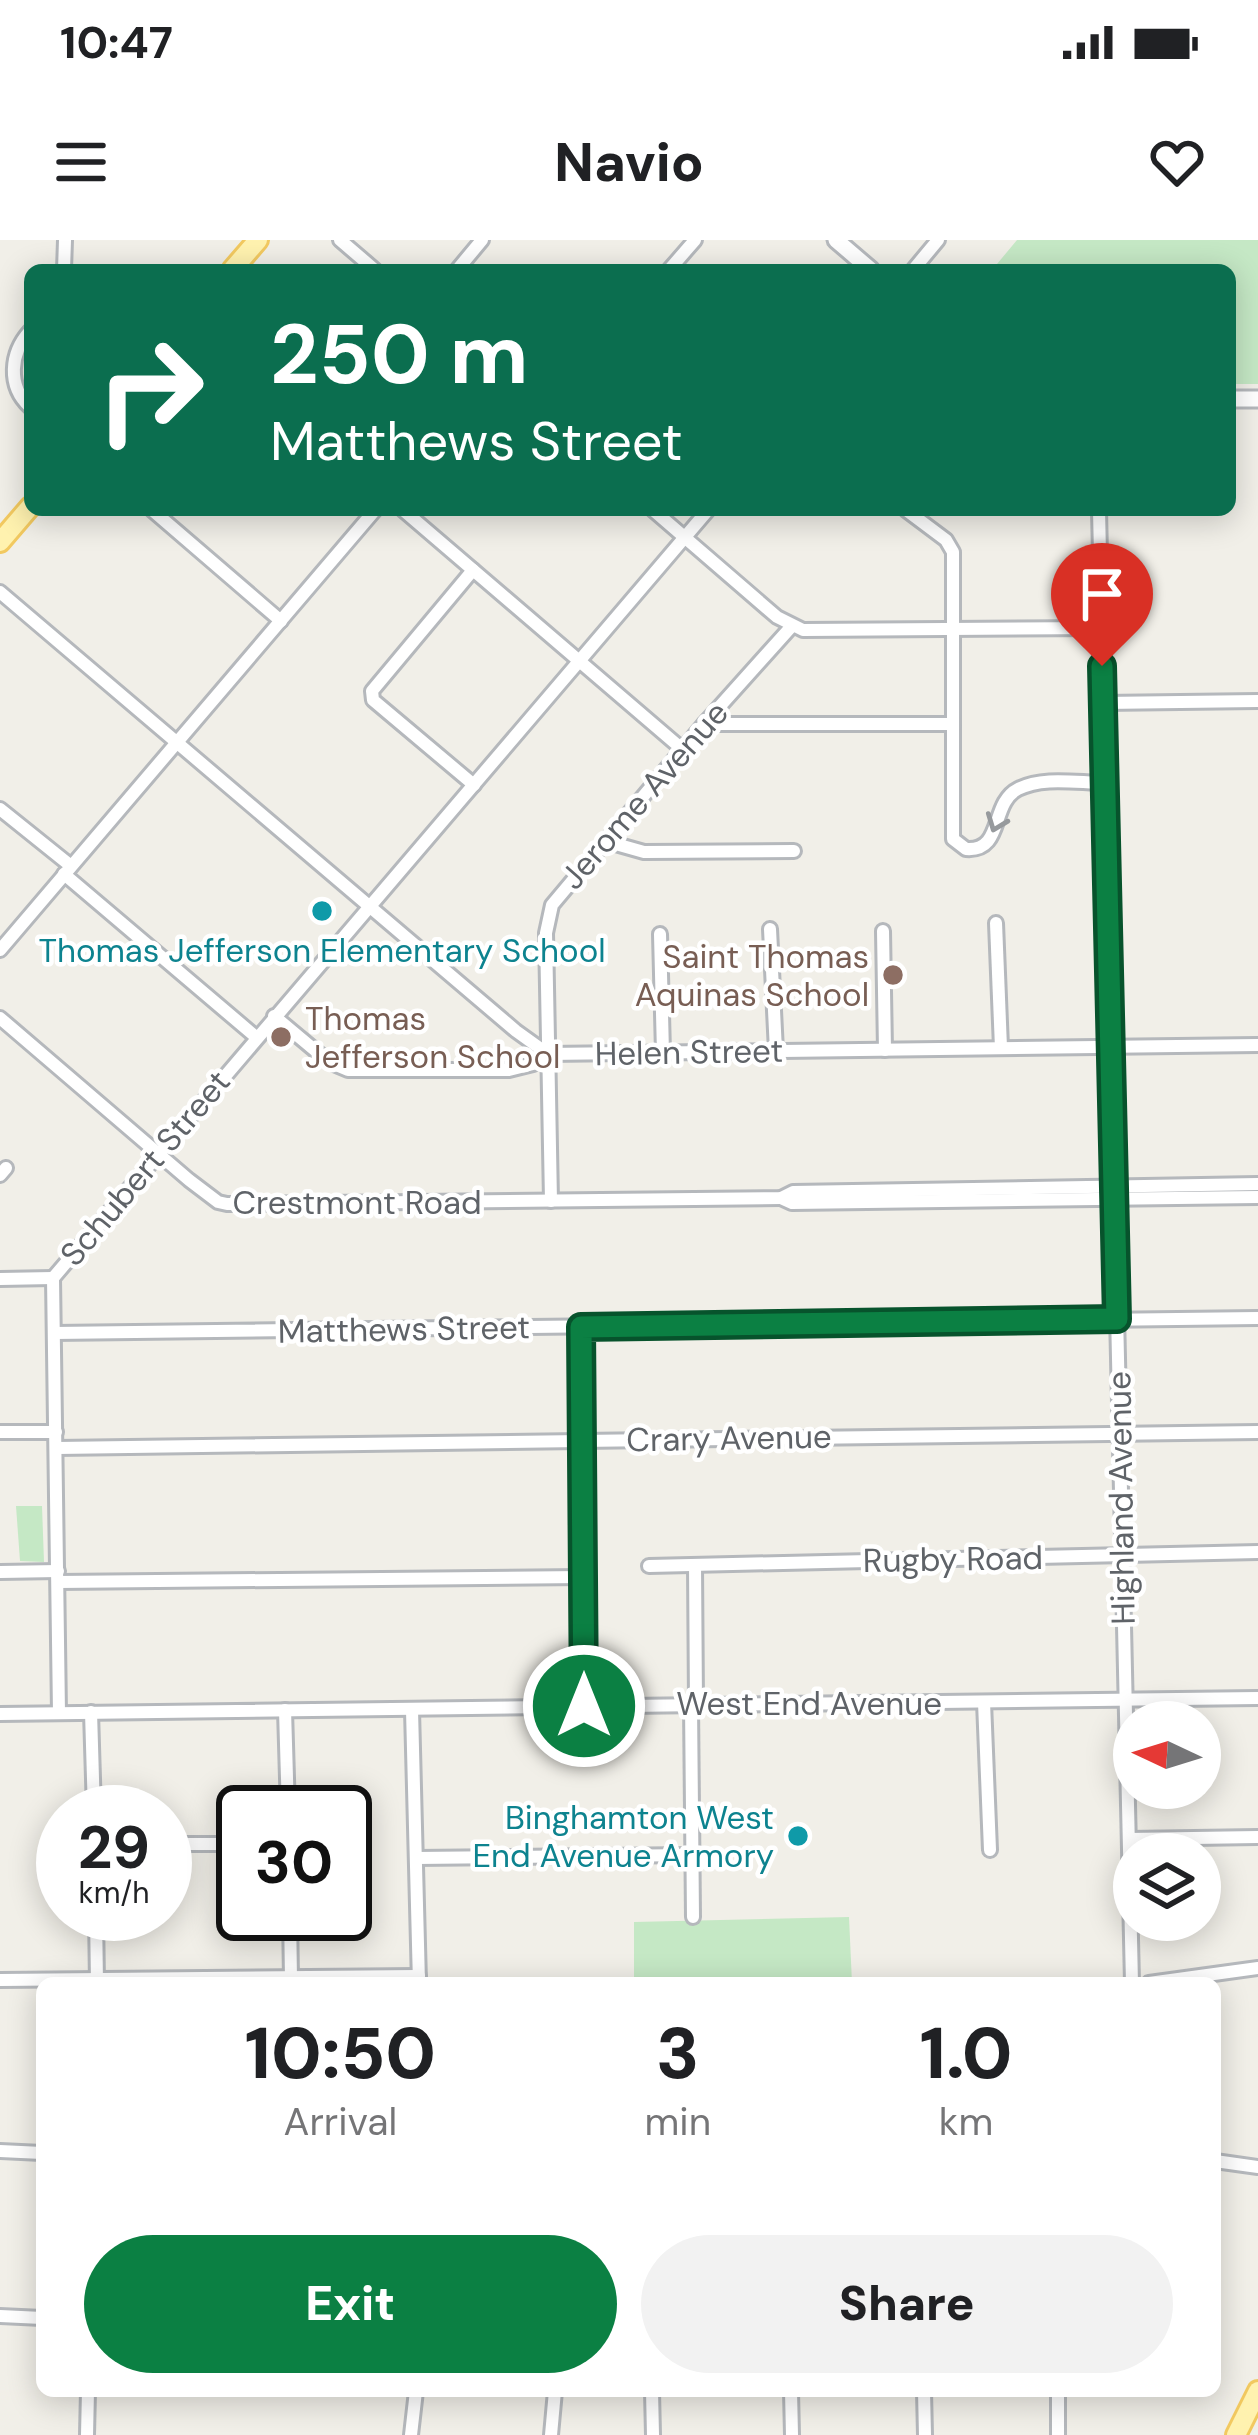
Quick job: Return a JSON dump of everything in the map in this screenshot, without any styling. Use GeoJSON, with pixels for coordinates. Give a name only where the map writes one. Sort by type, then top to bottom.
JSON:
{"type":"FeatureCollection","features":[{"type":"Feature","properties":{"kind":"main road"},"geometry":{"type":"LineString","coordinates":[[237,264],[258,240]]}},
{"type":"Feature","properties":{"kind":"main road"},"geometry":{"type":"LineString","coordinates":[[1236,2435],[1258,2391]]}},
{"type":"Feature","properties":{"kind":"street"},"geometry":{"type":"LineString","coordinates":[[340,240],[369,264]]}},
{"type":"Feature","properties":{"kind":"street"},"geometry":{"type":"LineString","coordinates":[[462,264],[482,240]]}},
{"type":"Feature","properties":{"kind":"street"},"geometry":{"type":"LineString","coordinates":[[674,264],[695,240]]}},
{"type":"Feature","properties":{"kind":"street"},"geometry":{"type":"LineString","coordinates":[[836,240],[864,264]]}},
{"type":"Feature","properties":{"kind":"street"},"geometry":{"type":"LineString","coordinates":[[918,264],[938,240]]}},
{"type":"Feature","properties":{"kind":"street"},"geometry":{"type":"LineString","coordinates":[[24,344],[14,384],[24,400]]}},
{"type":"Feature","properties":{"kind":"street"},"geometry":{"type":"LineString","coordinates":[[159,516],[281,621]]}},
{"type":"Feature","properties":{"kind":"street"},"geometry":{"type":"LineString","coordinates":[[0,950],[370,516]]}},
{"type":"Feature","properties":{"kind":"street"},"geometry":{"type":"LineString","coordinates":[[410,516],[682,749]]}},
{"type":"Feature","properties":{"kind":"street"},"geometry":{"type":"LineString","coordinates":[[660,516],[791,627],[816,632],[1102,628]]}},
{"type":"Feature","properties":{"kind":"street","name":"Schubert Street"},"geometry":{"type":"LineString","coordinates":[[59,1713],[53,1278],[703,516]]}},
{"type":"Feature","properties":{"kind":"street"},"geometry":{"type":"LineString","coordinates":[[913,516],[952,548],[953,839],[966,849],[977,850],[992,839],[999,813],[1012,792],[1040,782],[1105,783]]}},
{"type":"Feature","properties":{"kind":"street","name":"Highland Avenue"},"geometry":{"type":"LineString","coordinates":[[1099,516],[1129,1833]]}},
{"type":"Feature","properties":{"kind":"street"},"geometry":{"type":"LineString","coordinates":[[473,570],[372,691],[374,700],[474,785]]}},
{"type":"Feature","properties":{"kind":"street","name":"Helen Street"},"geometry":{"type":"LineString","coordinates":[[0,592],[548,1054],[1258,1045]]}},
{"type":"Feature","properties":{"kind":"street","name":"Jerome Avenue"},"geometry":{"type":"LineString","coordinates":[[550,1201],[549,916],[557,895],[791,627]]}},
{"type":"Feature","properties":{"kind":"street"},"geometry":{"type":"LineString","coordinates":[[1103,703],[1258,701]]}},
{"type":"Feature","properties":{"kind":"street"},"geometry":{"type":"LineString","coordinates":[[704,724],[953,724]]}},
{"type":"Feature","properties":{"kind":"street"},"geometry":{"type":"LineString","coordinates":[[0,809],[256,1037]]}},
{"type":"Feature","properties":{"kind":"street"},"geometry":{"type":"LineString","coordinates":[[605,841],[644,852],[794,851]]}},
{"type":"Feature","properties":{"kind":"street"},"geometry":{"type":"LineString","coordinates":[[996,922],[1001,1048]]}},
{"type":"Feature","properties":{"kind":"street"},"geometry":{"type":"LineString","coordinates":[[770,929],[776,1051]]}},
{"type":"Feature","properties":{"kind":"street"},"geometry":{"type":"LineString","coordinates":[[883,932],[885,1050]]}},
{"type":"Feature","properties":{"kind":"street"},"geometry":{"type":"LineString","coordinates":[[660,934],[663,1053]]}},
{"type":"Feature","properties":{"kind":"street"},"geometry":{"type":"LineString","coordinates":[[274,1016],[329,1062],[348,1070],[509,1070],[548,1054]]}},
{"type":"Feature","properties":{"kind":"street","name":"Crestmont Road"},"geometry":{"type":"LineString","coordinates":[[0,1018],[158,1154],[226,1204],[781,1198],[792,1203],[1258,1184]]}},
{"type":"Feature","properties":{"kind":"street","name":"Crestmont Road"},"geometry":{"type":"LineString","coordinates":[[1114,1193],[1258,1197]]}},
{"type":"Feature","properties":{"kind":"street"},"geometry":{"type":"LineString","coordinates":[[0,1279],[53,1278]]}},
{"type":"Feature","properties":{"kind":"street","name":"Matthews Street"},"geometry":{"type":"LineString","coordinates":[[54,1333],[1258,1318]]}},
{"type":"Feature","properties":{"kind":"street"},"geometry":{"type":"LineString","coordinates":[[581,1327],[584,1706]]}},
{"type":"Feature","properties":{"kind":"street"},"geometry":{"type":"LineString","coordinates":[[0,1432],[56,1432]]}},
{"type":"Feature","properties":{"kind":"street","name":"Crary Avenue"},"geometry":{"type":"LineString","coordinates":[[56,1448],[1258,1432]]}},
{"type":"Feature","properties":{"kind":"street","name":"Rugby Road"},"geometry":{"type":"LineString","coordinates":[[649,1566],[1258,1552]]}},
{"type":"Feature","properties":{"kind":"street"},"geometry":{"type":"LineString","coordinates":[[693,1917],[695,1565]]}},
{"type":"Feature","properties":{"kind":"street"},"geometry":{"type":"LineString","coordinates":[[0,1572],[583,1577]]}},
{"type":"Feature","properties":{"kind":"street","name":"West End Avenue"},"geometry":{"type":"LineString","coordinates":[[0,1714],[1258,1698]]}},
{"type":"Feature","properties":{"kind":"street"},"geometry":{"type":"LineString","coordinates":[[984,1702],[990,1850]]}},
{"type":"Feature","properties":{"kind":"street"},"geometry":{"type":"LineString","coordinates":[[285,1710],[287,1785]]}},
{"type":"Feature","properties":{"kind":"street"},"geometry":{"type":"LineString","coordinates":[[412,1710],[419,1977]]}},
{"type":"Feature","properties":{"kind":"street"},"geometry":{"type":"LineString","coordinates":[[91,1712],[93,1785]]}},
{"type":"Feature","properties":{"kind":"street"},"geometry":{"type":"LineString","coordinates":[[1221,1838],[1258,1837]]}},
{"type":"Feature","properties":{"kind":"street"},"geometry":{"type":"LineString","coordinates":[[416,1858],[692,1855]]}},
{"type":"Feature","properties":{"kind":"street"},"geometry":{"type":"LineString","coordinates":[[97,1941],[98,1977]]}},
{"type":"Feature","properties":{"kind":"street"},"geometry":{"type":"LineString","coordinates":[[290,1941],[291,1977]]}},
{"type":"Feature","properties":{"kind":"street","name":"Highland Avenue"},"geometry":{"type":"LineString","coordinates":[[1131,1941],[1132,1977]]}},
{"type":"Feature","properties":{"kind":"street"},"geometry":{"type":"LineString","coordinates":[[1193,1977],[1258,1968]]}},
{"type":"Feature","properties":{"kind":"street"},"geometry":{"type":"LineString","coordinates":[[0,1980],[36,1981]]}},
{"type":"Feature","properties":{"kind":"street"},"geometry":{"type":"LineString","coordinates":[[0,2151],[36,2152]]}},
{"type":"Feature","properties":{"kind":"street"},"geometry":{"type":"LineString","coordinates":[[1221,2162],[1258,2167]]}},
{"type":"Feature","properties":{"kind":"street"},"geometry":{"type":"LineString","coordinates":[[0,2316],[36,2318]]}},
{"type":"Feature","properties":{"kind":"street"},"geometry":{"type":"LineString","coordinates":[[87,2435],[88,2397]]}},
{"type":"Feature","properties":{"kind":"street"},"geometry":{"type":"LineString","coordinates":[[411,2435],[415,2397]]}},
{"type":"Feature","properties":{"kind":"street"},"geometry":{"type":"LineString","coordinates":[[550,2435],[554,2397]]}},
{"type":"Feature","properties":{"kind":"street"},"geometry":{"type":"LineString","coordinates":[[652,2397],[653,2435]]}},
{"type":"Feature","properties":{"kind":"street"},"geometry":{"type":"LineString","coordinates":[[791,2397],[792,2435]]}},
{"type":"Feature","properties":{"kind":"street"},"geometry":{"type":"LineString","coordinates":[[924,2397],[925,2435]]}},
{"type":"Feature","properties":{"kind":"street"},"geometry":{"type":"LineString","coordinates":[[1058,2397],[1058,2435]]}},
{"type":"Feature","properties":{"kind":"green space"},"geometry":{"type":"Polygon","coordinates":[[[1017,240],[1258,240],[1258,384],[1236,384],[1236,264],[997,264],[1017,240]]]}},
{"type":"Feature","properties":{"kind":"green space"},"geometry":{"type":"Polygon","coordinates":[[[16,1506],[42,1506],[44,1562],[20,1561],[16,1506]]]}},
{"type":"Feature","properties":{"kind":"green space"},"geometry":{"type":"Polygon","coordinates":[[[849,1917],[852,1977],[634,1977],[634,1922],[849,1917]]]}},
{"type":"Feature","properties":{"kind":"place","name":"Thomas Jefferson Elementary School"},"geometry":{"type":"Point","coordinates":[322,911]}},
{"type":"Feature","properties":{"kind":"place","name":"Saint Thomas Aquinas School"},"geometry":{"type":"Point","coordinates":[893,975]}},
{"type":"Feature","properties":{"kind":"place","name":"Thomas Jefferson School"},"geometry":{"type":"Point","coordinates":[281,1037]}},
{"type":"Feature","properties":{"kind":"place","name":"Binghamton West End Avenue Armory"},"geometry":{"type":"Point","coordinates":[798,1836]}},
{"type":"Feature","properties":{"kind":"route"},"geometry":{"type":"LineString","coordinates":[[584,1706],[581,1327],[1117,1319],[1102,666]]}}]}
